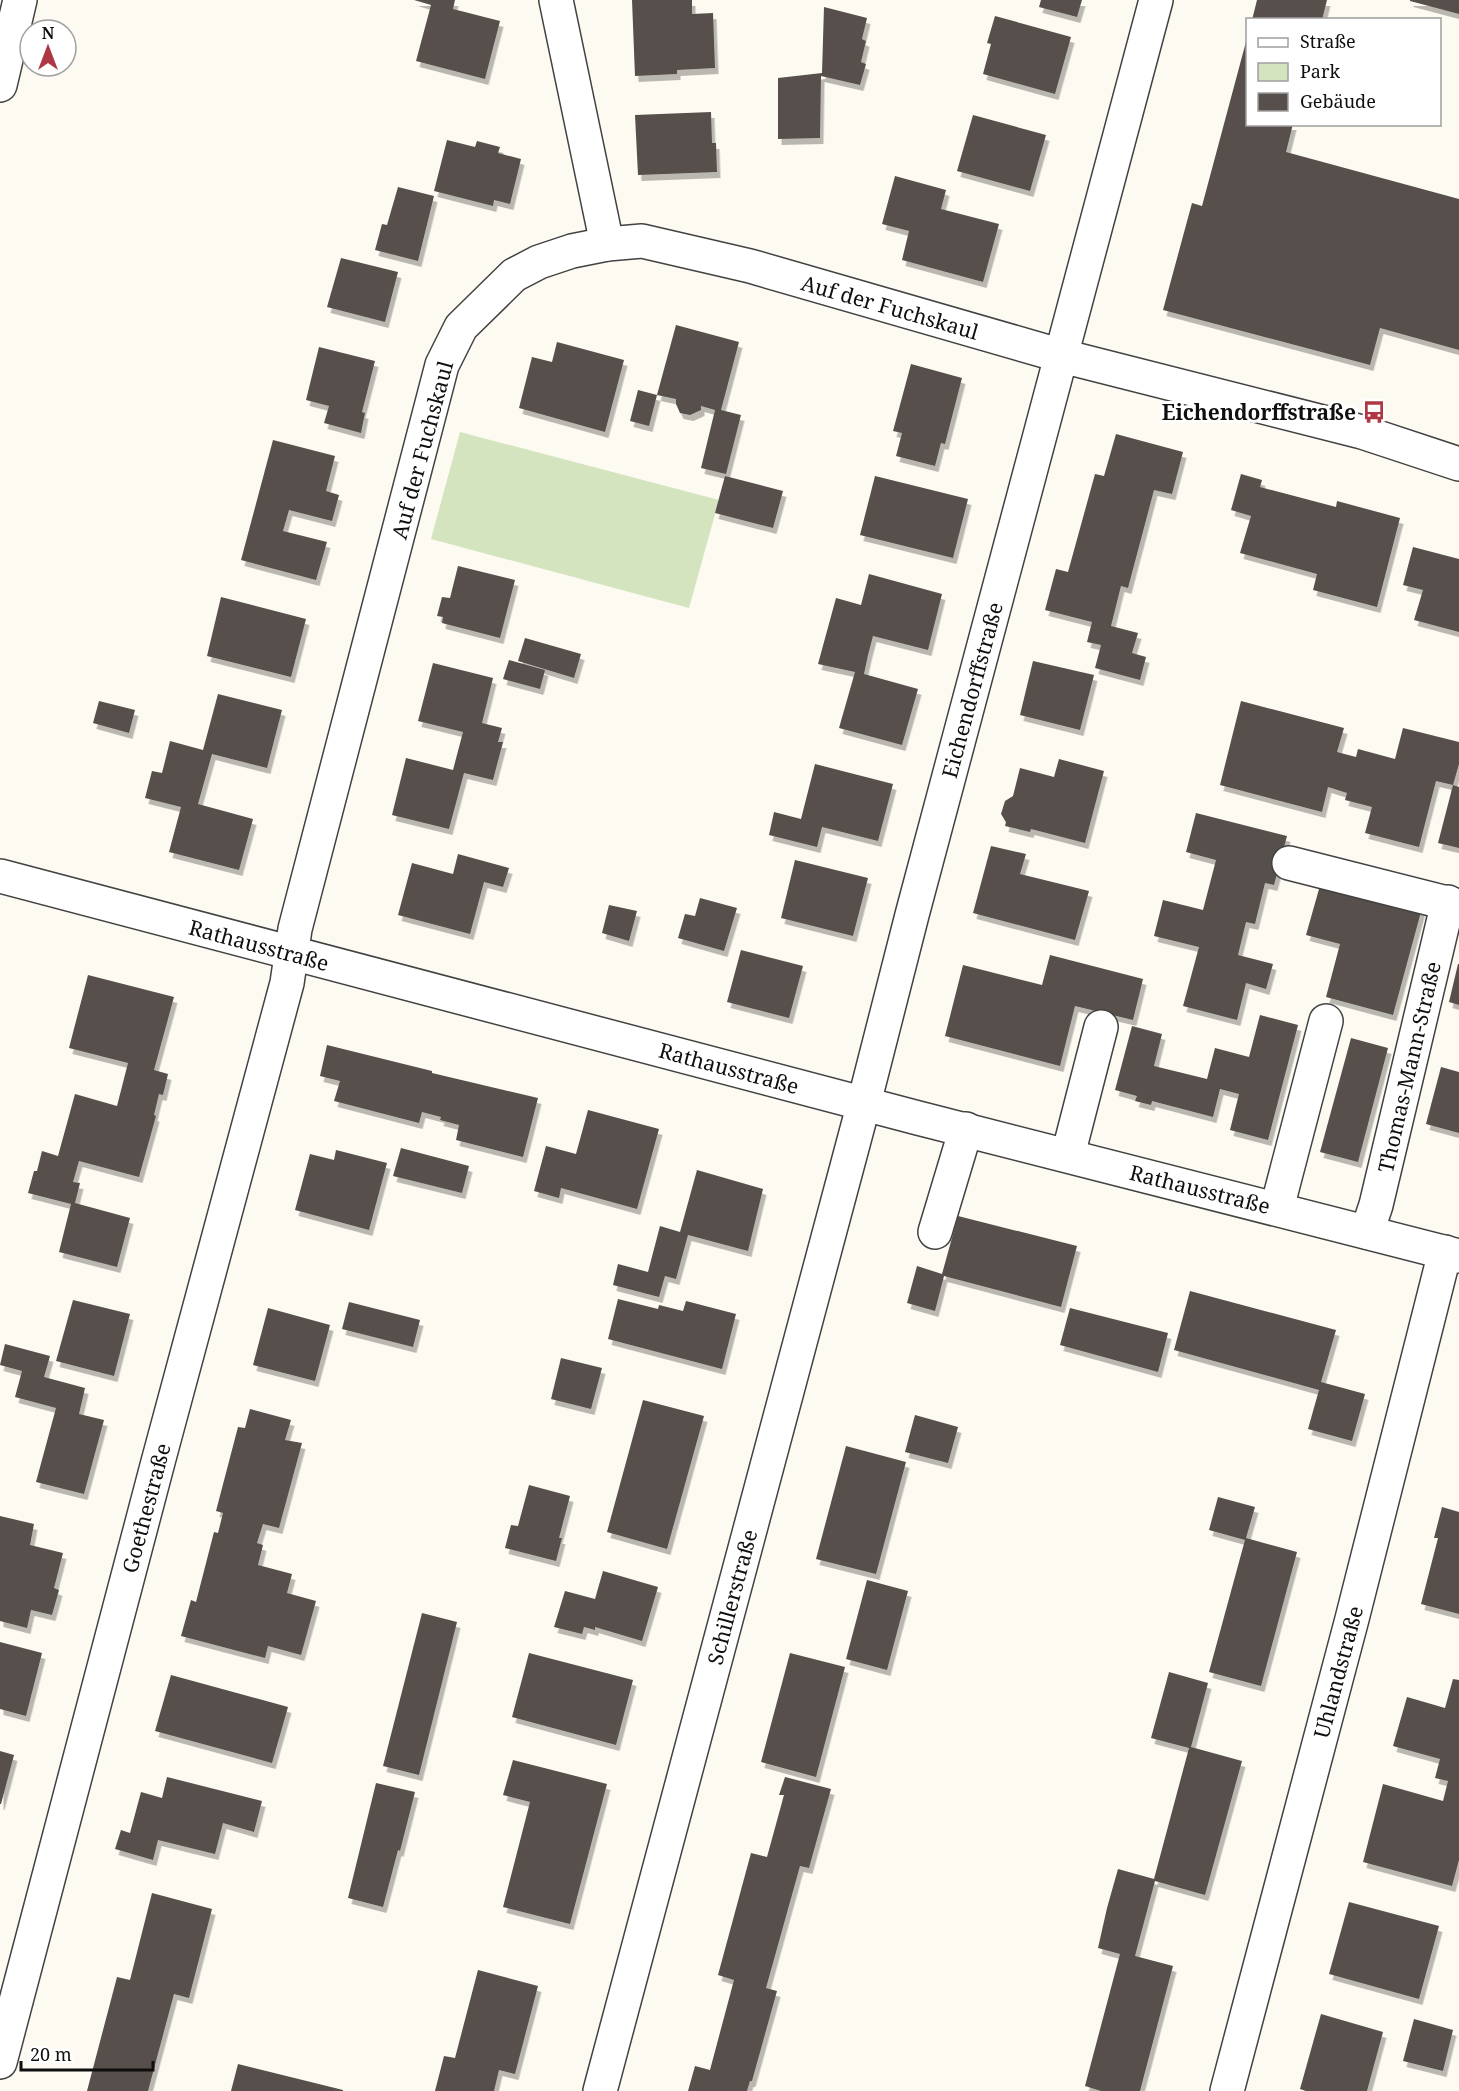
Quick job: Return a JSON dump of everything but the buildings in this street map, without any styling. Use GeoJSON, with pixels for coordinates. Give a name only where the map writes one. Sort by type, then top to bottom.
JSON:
{"type":"FeatureCollection","features":[{"type":"Feature","properties":{"kind":"street"},"geometry":{"type":"LineString","coordinates":[[0,85],[20,0]]}},
{"type":"Feature","properties":{"kind":"street"},"geometry":{"type":"LineString","coordinates":[[556,0],[607,244]]}},
{"type":"Feature","properties":{"kind":"street","name":"Eichendorffstraße"},"geometry":{"type":"LineString","coordinates":[[864,1103],[1156,0]]}},
{"type":"Feature","properties":{"kind":"street","name":"Auf der Fuchskaul"},"geometry":{"type":"LineString","coordinates":[[290,953],[442,365],[461,327],[514,275],[538,262],[572,251],[607,244],[642,241],[738,263],[1062,356],[1362,432],[1459,464]]}},
{"type":"Feature","properties":{"kind":"street","name":"Thomas-Mann-Straße"},"geometry":{"type":"LineString","coordinates":[[1289,862],[1453,904],[1376,1205],[1367,1232]]}},
{"type":"Feature","properties":{"kind":"street","name":"Rathausstraße"},"geometry":{"type":"LineString","coordinates":[[0,876],[864,1103],[1452,1254]]}},
{"type":"Feature","properties":{"kind":"street","name":"Goethestraße"},"geometry":{"type":"LineString","coordinates":[[0,2062],[287,983],[290,953]]}},
{"type":"Feature","properties":{"kind":"street"},"geometry":{"type":"LineString","coordinates":[[1277,1208],[1326,1021]]}},
{"type":"Feature","properties":{"kind":"street"},"geometry":{"type":"LineString","coordinates":[[1068,1155],[1101,1027]]}},
{"type":"Feature","properties":{"kind":"street","name":"Schillerstraße"},"geometry":{"type":"LineString","coordinates":[[600,2091],[864,1103]]}},
{"type":"Feature","properties":{"kind":"street"},"geometry":{"type":"LineString","coordinates":[[935,1232],[966,1129]]}},
{"type":"Feature","properties":{"kind":"street","name":"Uhlandstraße"},"geometry":{"type":"LineString","coordinates":[[1227,2091],[1355,1607],[1452,1254]]}},
{"type":"Feature","properties":{"kind":"green space"},"geometry":{"type":"Polygon","coordinates":[[[460,432],[719,500],[689,608],[431,539],[460,432]]]}},
{"type":"Feature","properties":{"kind":"place","name":"Eichendorffstraße"},"geometry":{"type":"Point","coordinates":[1374,412]}}]}
